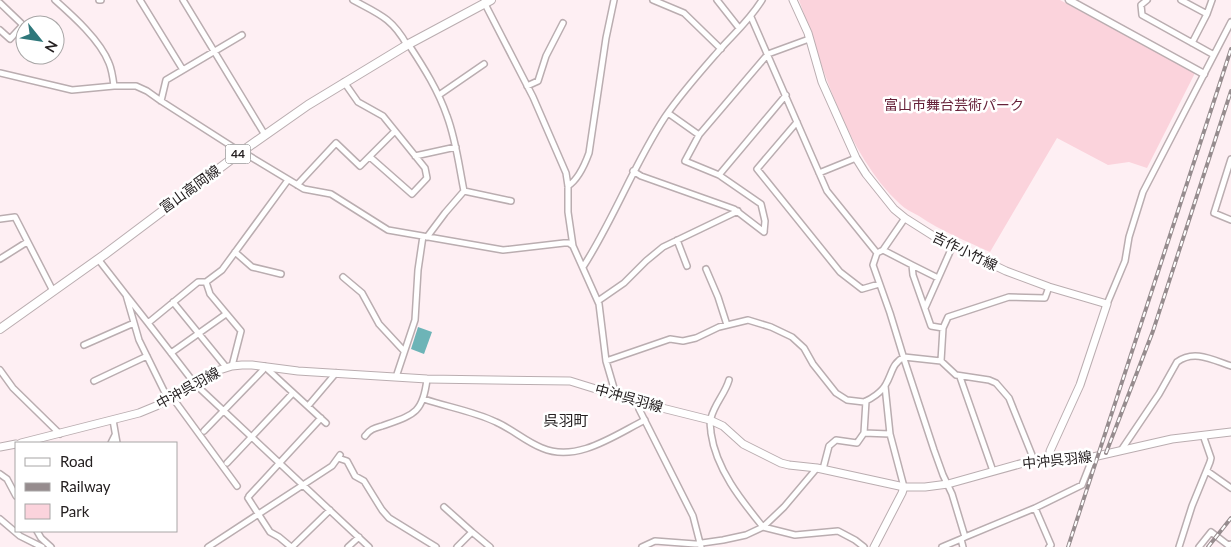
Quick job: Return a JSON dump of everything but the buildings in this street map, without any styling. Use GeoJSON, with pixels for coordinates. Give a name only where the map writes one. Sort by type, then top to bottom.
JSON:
{"type":"FeatureCollection","features":[{"type":"Feature","properties":{"kind":"main road","name":"吉作小竹線"},"geometry":{"type":"LineString","coordinates":[[793,0],[809,38],[820,76],[856,158],[887,201],[905,218],[935,237],[1006,271],[1049,287],[1107,304]]}},
{"type":"Feature","properties":{"kind":"main road","name":"富山高岡線"},"geometry":{"type":"LineString","coordinates":[[0,329],[265,135],[344,82],[486,1]]}},
{"type":"Feature","properties":{"kind":"main road"},"geometry":{"type":"LineString","coordinates":[[1050,459],[1050,451],[1080,385],[1107,304]]}},
{"type":"Feature","properties":{"kind":"main road","name":"中沖呉羽線"},"geometry":{"type":"LineString","coordinates":[[32,442],[139,413],[156,406],[213,372],[229,367],[252,365],[298,372],[427,379],[564,380],[638,402],[710,420],[723,426],[743,444],[771,459],[789,465],[820,468],[904,487],[948,484],[1034,460],[1072,460],[1203,435],[1231,432]]}},
{"type":"Feature","properties":{"kind":"main road"},"geometry":{"type":"LineString","coordinates":[[0,447],[15,444]]}},
{"type":"Feature","properties":{"kind":"main road"},"geometry":{"type":"LineString","coordinates":[[874,547],[904,487]]}},
{"type":"Feature","properties":{"kind":"street"},"geometry":{"type":"LineString","coordinates":[[55,0],[88,31],[101,49],[109,62],[114,86]]}},
{"type":"Feature","properties":{"kind":"street"},"geometry":{"type":"LineString","coordinates":[[140,0],[183,70]]}},
{"type":"Feature","properties":{"kind":"street"},"geometry":{"type":"LineString","coordinates":[[183,0],[265,135]]}},
{"type":"Feature","properties":{"kind":"street"},"geometry":{"type":"LineString","coordinates":[[352,0],[380,14],[390,22],[398,30],[429,75],[448,116],[464,191]]}},
{"type":"Feature","properties":{"kind":"street"},"geometry":{"type":"LineString","coordinates":[[568,186],[582,170],[588,153],[602,60],[614,0]]}},
{"type":"Feature","properties":{"kind":"street"},"geometry":{"type":"LineString","coordinates":[[653,0],[684,13],[721,49]]}},
{"type":"Feature","properties":{"kind":"street"},"geometry":{"type":"LineString","coordinates":[[669,6],[671,0]]}},
{"type":"Feature","properties":{"kind":"street"},"geometry":{"type":"LineString","coordinates":[[717,0],[739,28]]}},
{"type":"Feature","properties":{"kind":"street"},"geometry":{"type":"LineString","coordinates":[[584,267],[633,170],[668,112],[751,16],[762,0]]}},
{"type":"Feature","properties":{"kind":"street"},"geometry":{"type":"LineString","coordinates":[[1069,0],[1204,74]]}},
{"type":"Feature","properties":{"kind":"street"},"geometry":{"type":"LineString","coordinates":[[1147,0],[1141,5],[1142,15],[1214,55]]}},
{"type":"Feature","properties":{"kind":"street"},"geometry":{"type":"LineString","coordinates":[[1181,0],[1207,14]]}},
{"type":"Feature","properties":{"kind":"street"},"geometry":{"type":"LineString","coordinates":[[1192,43],[1212,0]]}},
{"type":"Feature","properties":{"kind":"street"},"geometry":{"type":"LineString","coordinates":[[486,1],[566,173],[568,212],[573,246],[598,301],[606,361],[616,395]]}},
{"type":"Feature","properties":{"kind":"street"},"geometry":{"type":"LineString","coordinates":[[0,2],[23,25],[10,39],[0,30]]}},
{"type":"Feature","properties":{"kind":"street"},"geometry":{"type":"LineString","coordinates":[[751,16],[827,191],[878,253]]}},
{"type":"Feature","properties":{"kind":"street"},"geometry":{"type":"LineString","coordinates":[[527,86],[538,80],[546,56],[564,22]]}},
{"type":"Feature","properties":{"kind":"street"},"geometry":{"type":"LineString","coordinates":[[1107,304],[1125,261],[1129,237],[1143,192],[1231,22]]}},
{"type":"Feature","properties":{"kind":"street"},"geometry":{"type":"LineString","coordinates":[[160,101],[166,80],[242,35]]}},
{"type":"Feature","properties":{"kind":"street"},"geometry":{"type":"LineString","coordinates":[[633,170],[641,176],[721,204],[738,212],[764,232],[765,221],[761,204],[719,175],[685,161],[699,135],[768,54],[809,38]]}},
{"type":"Feature","properties":{"kind":"street"},"geometry":{"type":"LineString","coordinates":[[439,95],[484,64]]}},
{"type":"Feature","properties":{"kind":"street"},"geometry":{"type":"LineString","coordinates":[[0,73],[72,90],[136,86],[147,91],[160,101],[288,180],[311,191],[331,194],[388,230],[503,250],[564,243],[573,246]]}},
{"type":"Feature","properties":{"kind":"street"},"geometry":{"type":"LineString","coordinates":[[344,82],[358,102],[383,116],[425,168],[427,178],[412,194],[370,157]]}},
{"type":"Feature","properties":{"kind":"street"},"geometry":{"type":"LineString","coordinates":[[719,175],[786,95]]}},
{"type":"Feature","properties":{"kind":"street"},"geometry":{"type":"LineString","coordinates":[[668,112],[699,135]]}},
{"type":"Feature","properties":{"kind":"street"},"geometry":{"type":"LineString","coordinates":[[797,122],[757,169],[840,272],[862,289],[879,284]]}},
{"type":"Feature","properties":{"kind":"street"},"geometry":{"type":"LineString","coordinates":[[297,185],[336,144],[360,166],[394,131]]}},
{"type":"Feature","properties":{"kind":"street"},"geometry":{"type":"LineString","coordinates":[[415,156],[456,147]]}},
{"type":"Feature","properties":{"kind":"street"},"geometry":{"type":"LineString","coordinates":[[820,173],[856,158]]}},
{"type":"Feature","properties":{"kind":"street"},"geometry":{"type":"LineString","coordinates":[[1231,159],[1214,212],[1231,220]]}},
{"type":"Feature","properties":{"kind":"street"},"geometry":{"type":"LineString","coordinates":[[148,323],[198,282],[206,282],[222,270],[288,180]]}},
{"type":"Feature","properties":{"kind":"street"},"geometry":{"type":"LineString","coordinates":[[1224,180],[1231,183]]}},
{"type":"Feature","properties":{"kind":"street"},"geometry":{"type":"LineString","coordinates":[[464,191],[510,201]]}},
{"type":"Feature","properties":{"kind":"street"},"geometry":{"type":"LineString","coordinates":[[396,377],[415,320],[419,260],[425,237],[464,191]]}},
{"type":"Feature","properties":{"kind":"street"},"geometry":{"type":"LineString","coordinates":[[598,301],[624,283],[655,253],[677,240],[738,212]]}},
{"type":"Feature","properties":{"kind":"street"},"geometry":{"type":"LineString","coordinates":[[0,219],[15,217],[53,291]]}},
{"type":"Feature","properties":{"kind":"street"},"geometry":{"type":"LineString","coordinates":[[905,218],[883,250],[878,253],[873,266],[890,312],[934,450],[948,484],[963,538],[963,547]]}},
{"type":"Feature","properties":{"kind":"street"},"geometry":{"type":"LineString","coordinates":[[677,240],[687,266]]}},
{"type":"Feature","properties":{"kind":"street"},"geometry":{"type":"LineString","coordinates":[[0,259],[27,242]]}},
{"type":"Feature","properties":{"kind":"street"},"geometry":{"type":"LineString","coordinates":[[925,308],[953,245]]}},
{"type":"Feature","properties":{"kind":"street"},"geometry":{"type":"LineString","coordinates":[[883,250],[938,278]]}},
{"type":"Feature","properties":{"kind":"street"},"geometry":{"type":"LineString","coordinates":[[236,252],[252,266],[280,274]]}},
{"type":"Feature","properties":{"kind":"street"},"geometry":{"type":"LineString","coordinates":[[98,259],[195,384],[369,547]]}},
{"type":"Feature","properties":{"kind":"street"},"geometry":{"type":"LineString","coordinates":[[912,265],[913,275],[931,326],[943,328]]}},
{"type":"Feature","properties":{"kind":"street"},"geometry":{"type":"LineString","coordinates":[[706,269],[727,325]]}},
{"type":"Feature","properties":{"kind":"street"},"geometry":{"type":"LineString","coordinates":[[343,277],[362,293],[379,324],[404,351]]}},
{"type":"Feature","properties":{"kind":"street"},"geometry":{"type":"LineString","coordinates":[[173,302],[198,334],[229,367],[241,331],[210,294],[206,282]]}},
{"type":"Feature","properties":{"kind":"street"},"geometry":{"type":"LineString","coordinates":[[941,361],[943,328],[948,316],[1009,297],[1045,298],[1049,287]]}},
{"type":"Feature","properties":{"kind":"street"},"geometry":{"type":"LineString","coordinates":[[126,295],[146,356],[170,398],[237,486]]}},
{"type":"Feature","properties":{"kind":"street"},"geometry":{"type":"LineString","coordinates":[[170,353],[226,314]]}},
{"type":"Feature","properties":{"kind":"street"},"geometry":{"type":"LineString","coordinates":[[606,361],[670,339],[683,341],[696,338],[713,329],[748,320],[771,327],[801,344],[822,376],[836,393],[847,400],[866,401],[886,386]]}},
{"type":"Feature","properties":{"kind":"street"},"geometry":{"type":"LineString","coordinates":[[84,345],[134,323]]}},
{"type":"Feature","properties":{"kind":"street"},"geometry":{"type":"LineString","coordinates":[[1122,450],[1159,394],[1177,362],[1188,356],[1199,355],[1231,366]]}},
{"type":"Feature","properties":{"kind":"street"},"geometry":{"type":"LineString","coordinates":[[94,381],[146,356]]}},
{"type":"Feature","properties":{"kind":"street"},"geometry":{"type":"LineString","coordinates":[[904,487],[890,434],[886,386],[894,367],[899,360],[904,358],[941,361],[956,376],[991,381],[1007,393],[1034,460]]}},
{"type":"Feature","properties":{"kind":"street"},"geometry":{"type":"LineString","coordinates":[[204,431],[263,370],[264,366],[326,423]]}},
{"type":"Feature","properties":{"kind":"street"},"geometry":{"type":"LineString","coordinates":[[0,370],[13,388],[60,434]]}},
{"type":"Feature","properties":{"kind":"street"},"geometry":{"type":"LineString","coordinates":[[308,406],[336,374]]}},
{"type":"Feature","properties":{"kind":"street"},"geometry":{"type":"LineString","coordinates":[[960,377],[993,471]]}},
{"type":"Feature","properties":{"kind":"street"},"geometry":{"type":"LineString","coordinates":[[365,436],[372,429],[400,420],[419,408],[424,399],[427,379]]}},
{"type":"Feature","properties":{"kind":"street"},"geometry":{"type":"LineString","coordinates":[[729,380],[726,390],[717,401],[710,420],[713,446],[725,474],[742,501],[763,527],[795,535],[838,531],[856,540],[864,547]]}},
{"type":"Feature","properties":{"kind":"street"},"geometry":{"type":"LineString","coordinates":[[227,463],[293,393]]}},
{"type":"Feature","properties":{"kind":"street"},"geometry":{"type":"LineString","coordinates":[[424,399],[493,420],[510,428],[541,448],[554,452],[568,453],[602,442],[645,420]]}},
{"type":"Feature","properties":{"kind":"street"},"geometry":{"type":"LineString","coordinates":[[642,547],[655,541],[701,545],[746,535],[763,527],[820,468],[829,446],[836,440],[857,443],[864,433],[866,401]]}},
{"type":"Feature","properties":{"kind":"street"},"geometry":{"type":"LineString","coordinates":[[638,402],[645,420],[693,516],[701,545]]}},
{"type":"Feature","properties":{"kind":"street"},"geometry":{"type":"LineString","coordinates":[[321,418],[249,497],[270,532],[292,547],[330,510]]}},
{"type":"Feature","properties":{"kind":"street"},"geometry":{"type":"LineString","coordinates":[[113,420],[117,442]]}},
{"type":"Feature","properties":{"kind":"street"},"geometry":{"type":"LineString","coordinates":[[864,433],[890,434]]}},
{"type":"Feature","properties":{"kind":"street"},"geometry":{"type":"LineString","coordinates":[[1179,547],[1192,506],[1211,458],[1203,435]]}},
{"type":"Feature","properties":{"kind":"street"},"geometry":{"type":"LineString","coordinates":[[112,442],[115,436]]}},
{"type":"Feature","properties":{"kind":"street"},"geometry":{"type":"LineString","coordinates":[[942,547],[1035,508],[1082,485],[1092,456]]}},
{"type":"Feature","properties":{"kind":"street"},"geometry":{"type":"LineString","coordinates":[[208,547],[332,466],[339,457],[347,461],[355,476],[364,481],[389,518],[436,547]]}},
{"type":"Feature","properties":{"kind":"street"},"geometry":{"type":"LineString","coordinates":[[1206,471],[1231,488]]}},
{"type":"Feature","properties":{"kind":"street"},"geometry":{"type":"LineString","coordinates":[[0,474],[7,479],[15,494]]}},
{"type":"Feature","properties":{"kind":"street"},"geometry":{"type":"LineString","coordinates":[[444,507],[490,547]]}},
{"type":"Feature","properties":{"kind":"street"},"geometry":{"type":"LineString","coordinates":[[1035,508],[1051,545],[1049,547]]}},
{"type":"Feature","properties":{"kind":"street"},"geometry":{"type":"LineString","coordinates":[[0,519],[15,532]]}},
{"type":"Feature","properties":{"kind":"street"},"geometry":{"type":"LineString","coordinates":[[15,532],[20,536],[46,546]]}},
{"type":"Feature","properties":{"kind":"street"},"geometry":{"type":"LineString","coordinates":[[38,532],[46,546]]}},
{"type":"Feature","properties":{"kind":"street"},"geometry":{"type":"LineString","coordinates":[[457,547],[472,532]]}},
{"type":"Feature","properties":{"kind":"street"},"geometry":{"type":"LineString","coordinates":[[1199,547],[1211,532],[1228,546],[1231,544]]}},
{"type":"Feature","properties":{"kind":"street"},"geometry":{"type":"LineString","coordinates":[[348,547],[358,537]]}},
{"type":"Feature","properties":{"kind":"green space","name":"富山市舞台芸術パーク"},"geometry":{"type":"Polygon","coordinates":[[[799,0],[1060,0],[1195,73],[1147,168],[1129,162],[1108,165],[1057,138],[990,252],[945,231],[906,209],[881,184],[865,160],[838,108],[799,0]]]}},
{"type":"Feature","properties":{"kind":"water"},"geometry":{"type":"Polygon","coordinates":[[[418,327],[432,332],[424,354],[411,349],[418,327]]]}},
{"type":"Feature","properties":{"kind":"railway"},"geometry":{"type":"LineString","coordinates":[[1068,547],[1231,49]]}},
{"type":"Feature","properties":{"kind":"railway"},"geometry":{"type":"LineString","coordinates":[[1106,453],[1153,331],[1231,91]]}},
{"type":"Feature","properties":{"kind":"railway"},"geometry":{"type":"LineString","coordinates":[[1208,547],[1231,518]]}},
{"type":"Feature","properties":{"kind":"district","name":"呉羽町"},"geometry":{"type":"Point","coordinates":[566,421]}}]}
